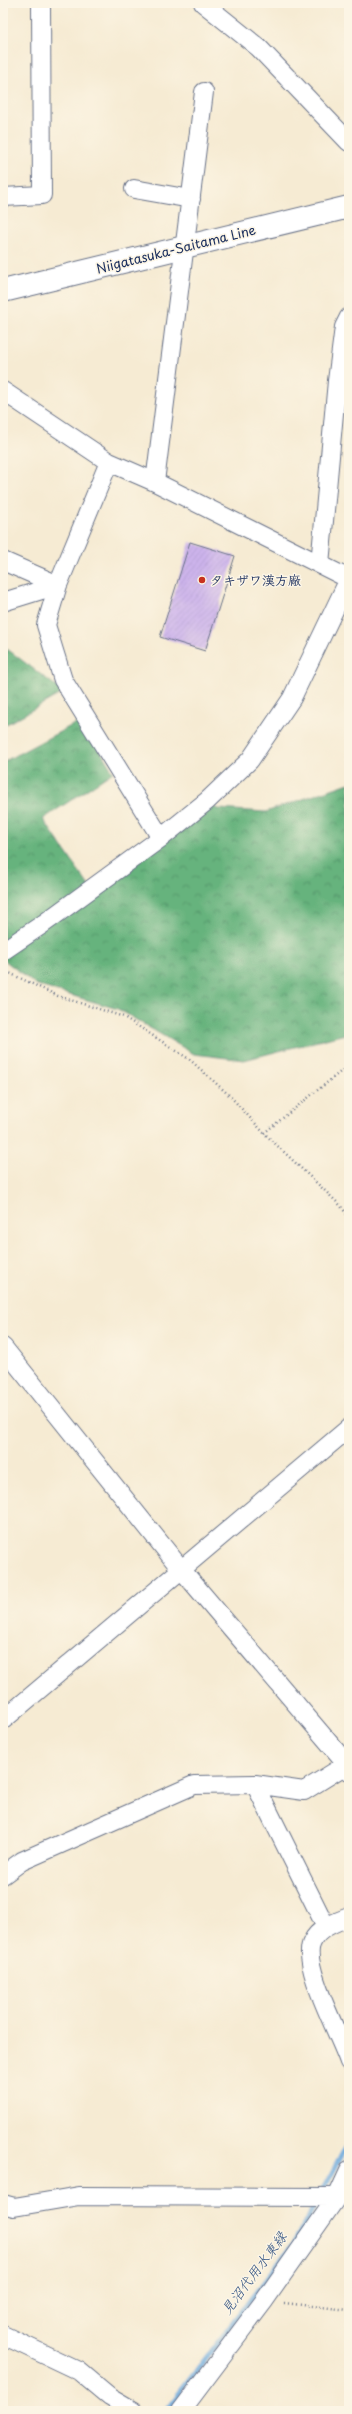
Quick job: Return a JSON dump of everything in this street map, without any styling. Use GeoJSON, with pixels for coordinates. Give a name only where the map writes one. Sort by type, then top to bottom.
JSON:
{"type":"FeatureCollection","features":[{"type":"Feature","properties":{"kind":"main road","name":"Niigatasuka-Saitama Line"},"geometry":{"type":"LineString","coordinates":[[3,291],[349,207]]}},
{"type":"Feature","properties":{"kind":"street"},"geometry":{"type":"LineString","coordinates":[[3,197],[42,195],[40,3]]}},
{"type":"Feature","properties":{"kind":"street"},"geometry":{"type":"LineString","coordinates":[[203,3],[259,48],[349,142]]}},
{"type":"Feature","properties":{"kind":"street"},"geometry":{"type":"LineString","coordinates":[[155,482],[186,247],[204,92]]}},
{"type":"Feature","properties":{"kind":"street"},"geometry":{"type":"LineString","coordinates":[[134,189],[191,199]]}},
{"type":"Feature","properties":{"kind":"street"},"geometry":{"type":"LineString","coordinates":[[320,564],[337,381],[344,327],[349,317]]}},
{"type":"Feature","properties":{"kind":"street"},"geometry":{"type":"LineString","coordinates":[[3,391],[109,462],[155,482],[349,579],[292,698],[250,760],[207,801],[161,838],[43,924],[3,951]]}},
{"type":"Feature","properties":{"kind":"street"},"geometry":{"type":"LineString","coordinates":[[109,462],[58,585],[46,626],[64,680],[161,838]]}},
{"type":"Feature","properties":{"kind":"street"},"geometry":{"type":"LineString","coordinates":[[3,561],[58,585]]}},
{"type":"Feature","properties":{"kind":"street"},"geometry":{"type":"LineString","coordinates":[[3,602],[58,585]]}},
{"type":"Feature","properties":{"kind":"street"},"geometry":{"type":"LineString","coordinates":[[3,1347],[181,1569],[348,1766],[304,1791],[255,1784],[194,1785],[22,1861],[3,1875]]}},
{"type":"Feature","properties":{"kind":"street"},"geometry":{"type":"LineString","coordinates":[[3,1720],[349,1428]]}},
{"type":"Feature","properties":{"kind":"street"},"geometry":{"type":"LineString","coordinates":[[255,1784],[326,1927]]}},
{"type":"Feature","properties":{"kind":"street"},"geometry":{"type":"LineString","coordinates":[[349,1917],[326,1927],[312,1941],[308,1954],[326,2010],[344,2046],[349,2062]]}},
{"type":"Feature","properties":{"kind":"street"},"geometry":{"type":"LineString","coordinates":[[181,2411],[264,2301],[337,2197],[349,2171]]}},
{"type":"Feature","properties":{"kind":"street"},"geometry":{"type":"LineString","coordinates":[[3,2204],[14,2207],[79,2196],[337,2197]]}},
{"type":"Feature","properties":{"kind":"street"},"geometry":{"type":"LineString","coordinates":[[3,2335],[78,2371],[110,2397],[134,2411]]}},
{"type":"Feature","properties":{"kind":"path"},"geometry":{"type":"LineString","coordinates":[[3,970],[58,996],[124,1017],[189,1059],[229,1094],[264,1133],[313,1178],[349,1217]]}},
{"type":"Feature","properties":{"kind":"path"},"geometry":{"type":"LineString","coordinates":[[264,1133],[349,1065]]}},
{"type":"Feature","properties":{"kind":"path"},"geometry":{"type":"LineString","coordinates":[[264,2301],[349,2310]]}},
{"type":"Feature","properties":{"kind":"green space"},"geometry":{"type":"Polygon","coordinates":[[[3,646],[64,692],[3,726],[3,646]]]}},
{"type":"Feature","properties":{"kind":"green space"},"geometry":{"type":"Polygon","coordinates":[[[82,720],[113,772],[43,819],[93,892],[208,805],[218,809],[266,812],[349,783],[349,1033],[244,1060],[194,1054],[118,1009],[36,985],[3,959],[3,762],[82,720]]]}},
{"type":"Feature","properties":{"kind":"building"},"geometry":{"type":"Polygon","coordinates":[[[190,542],[235,556],[205,651],[160,637],[190,542]]]}},
{"type":"Feature","properties":{"kind":"waterway","name":"見沼代用水東縁"},"geometry":{"type":"LineString","coordinates":[[166,2411],[294,2243],[349,2142]]}},
{"type":"Feature","properties":{"kind":"place","name":"タキザワ漢方廠"},"geometry":{"type":"Point","coordinates":[202,580]}}]}
